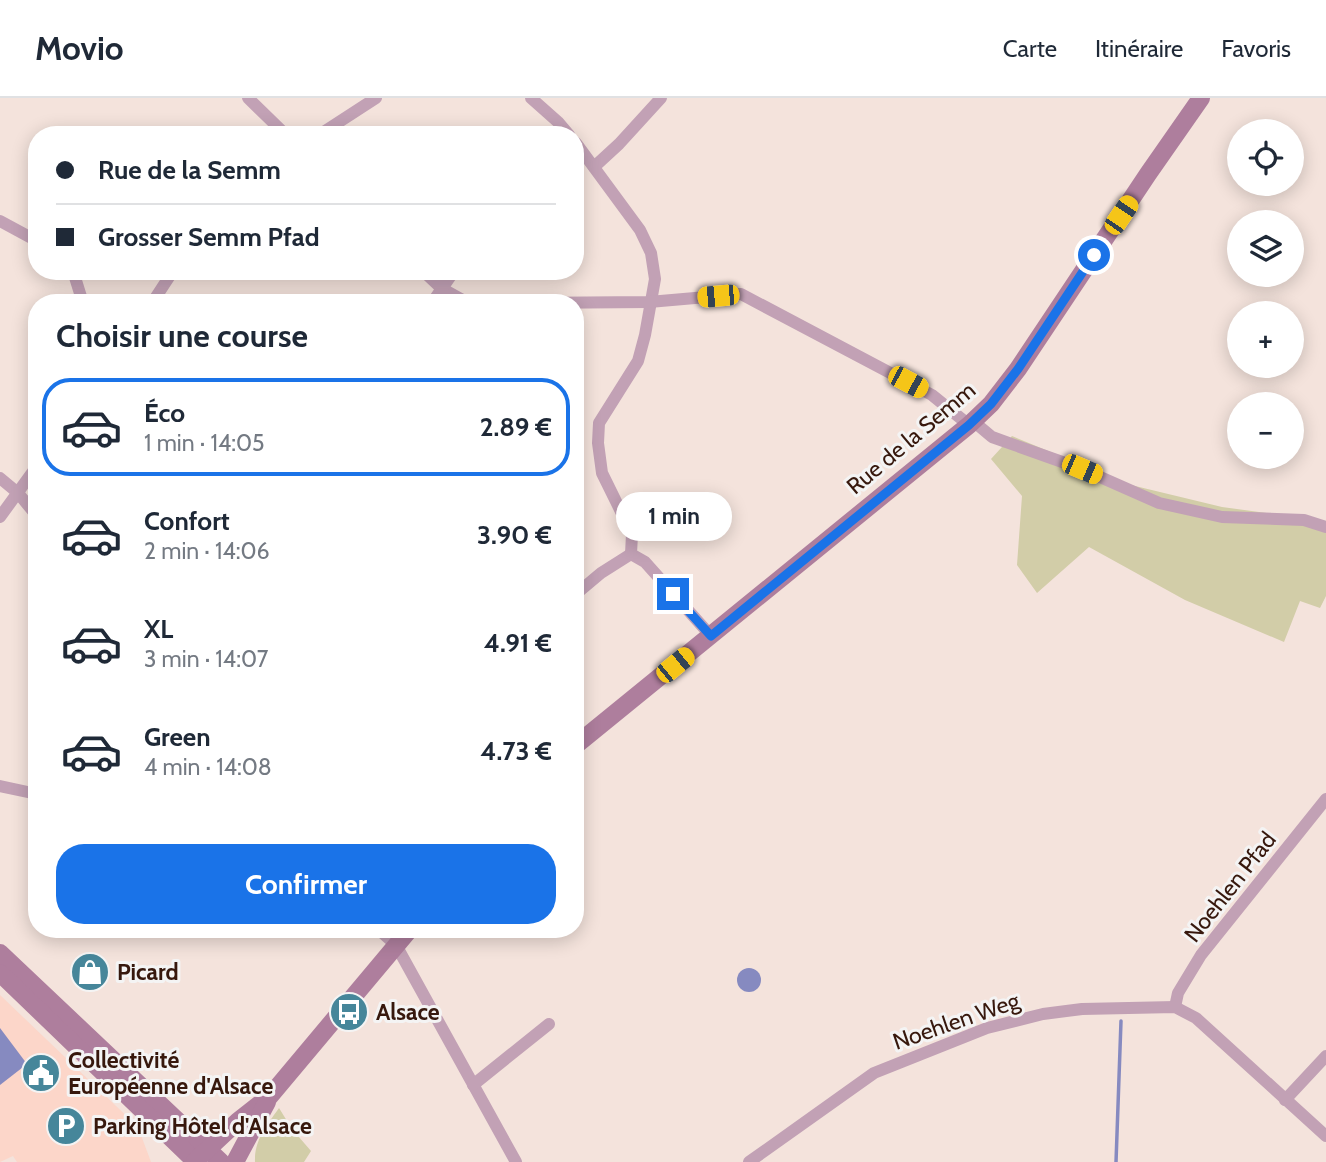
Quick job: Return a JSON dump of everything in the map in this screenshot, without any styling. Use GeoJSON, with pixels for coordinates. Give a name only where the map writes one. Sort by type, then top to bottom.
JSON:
{"type":"FeatureCollection","features":[{"type":"Feature","properties":{"kind":"main road","name":"Rue de la Semm"},"geometry":{"type":"LineString","coordinates":[[584,739],[991,404],[1018,369],[1195,100]]}},
{"type":"Feature","properties":{"kind":"main road"},"geometry":{"type":"LineString","coordinates":[[199,1158],[270,1096],[402,938]]}},
{"type":"Feature","properties":{"kind":"main road"},"geometry":{"type":"LineString","coordinates":[[0,953],[9,974],[199,1158],[221,1162]]}},
{"type":"Feature","properties":{"kind":"main road"},"geometry":{"type":"LineString","coordinates":[[235,1162],[270,1096]]}},
{"type":"Feature","properties":{"kind":"street"},"geometry":{"type":"LineString","coordinates":[[248,98],[277,126]]}},
{"type":"Feature","properties":{"kind":"street"},"geometry":{"type":"LineString","coordinates":[[333,126],[376,98]]}},
{"type":"Feature","properties":{"kind":"street"},"geometry":{"type":"LineString","coordinates":[[531,98],[561,126]]}},
{"type":"Feature","properties":{"kind":"street"},"geometry":{"type":"LineString","coordinates":[[594,167],[661,98]]}},
{"type":"Feature","properties":{"kind":"street"},"geometry":{"type":"LineString","coordinates":[[584,154],[640,230],[651,253],[655,279],[638,361],[599,423],[598,443],[602,473],[632,534],[631,554]]}},
{"type":"Feature","properties":{"kind":"street"},"geometry":{"type":"LineString","coordinates":[[0,222],[28,236]]}},
{"type":"Feature","properties":{"kind":"street"},"geometry":{"type":"LineString","coordinates":[[433,280],[452,294]]}},
{"type":"Feature","properties":{"kind":"street"},"geometry":{"type":"LineString","coordinates":[[437,294],[447,280]]}},
{"type":"Feature","properties":{"kind":"street"},"geometry":{"type":"LineString","coordinates":[[584,303],[649,302],[741,294],[932,395],[992,437],[1082,469],[1159,503],[1222,517],[1304,520],[1326,527]]}},
{"type":"Feature","properties":{"kind":"street"},"geometry":{"type":"LineString","coordinates":[[0,478],[28,505]]}},
{"type":"Feature","properties":{"kind":"street"},"geometry":{"type":"LineString","coordinates":[[0,517],[28,479]]}},
{"type":"Feature","properties":{"kind":"street"},"geometry":{"type":"LineString","coordinates":[[584,587],[631,554]]}},
{"type":"Feature","properties":{"kind":"street"},"geometry":{"type":"LineString","coordinates":[[631,554],[645,562],[711,636]]}},
{"type":"Feature","properties":{"kind":"street"},"geometry":{"type":"LineString","coordinates":[[0,786],[28,792]]}},
{"type":"Feature","properties":{"kind":"street","name":"Noehlen Pfad"},"geometry":{"type":"LineString","coordinates":[[1175,1007],[1178,993],[1202,956],[1326,799]]}},
{"type":"Feature","properties":{"kind":"street"},"geometry":{"type":"LineString","coordinates":[[388,938],[396,945],[516,1162]]}},
{"type":"Feature","properties":{"kind":"street"},"geometry":{"type":"LineString","coordinates":[[1175,1007],[1196,1018],[1326,1136]]}},
{"type":"Feature","properties":{"kind":"street","name":"Noehlen Weg"},"geometry":{"type":"LineString","coordinates":[[750,1162],[874,1073],[987,1028],[1043,1014],[1069,1011],[1175,1007]]}},
{"type":"Feature","properties":{"kind":"street"},"geometry":{"type":"LineString","coordinates":[[472,1085],[549,1024]]}},
{"type":"Feature","properties":{"kind":"street"},"geometry":{"type":"LineString","coordinates":[[1285,1100],[1326,1056]]}},
{"type":"Feature","properties":{"kind":"shaded area"},"geometry":{"type":"Polygon","coordinates":[[[1012,436],[1131,485],[1222,507],[1326,521],[1326,596],[1320,608],[1300,601],[1284,642],[1185,600],[1089,547],[1037,593],[1017,565],[1022,496],[991,459],[1012,436]]]}},
{"type":"Feature","properties":{"kind":"shaded area","name":"Collectivité Européenne d'Alsace"},"geometry":{"type":"Polygon","coordinates":[[[0,995],[138,1127],[151,1162],[17,1162],[13,1156],[0,1162],[0,995]]]}},
{"type":"Feature","properties":{"kind":"shaded area"},"geometry":{"type":"Polygon","coordinates":[[[279,1108],[292,1129],[311,1151],[304,1162],[255,1162],[259,1140],[279,1108]]]}},
{"type":"Feature","properties":{"kind":"water"},"geometry":{"type":"Polygon","coordinates":[[[749,968],[758,971],[761,980],[758,989],[749,992],[740,989],[737,980],[740,971],[749,968]]]}},
{"type":"Feature","properties":{"kind":"water"},"geometry":{"type":"Polygon","coordinates":[[[0,1028],[27,1064],[0,1085],[0,1028]]]}},
{"type":"Feature","properties":{"kind":"waterway"},"geometry":{"type":"LineString","coordinates":[[1116,1162],[1121,1021]]}},
{"type":"Feature","properties":{"kind":"place","name":"Picard"},"geometry":{"type":"Point","coordinates":[90,972]}},
{"type":"Feature","properties":{"kind":"place","name":"Alsace"},"geometry":{"type":"Point","coordinates":[349,1012]}},
{"type":"Feature","properties":{"kind":"place","name":"Collectivité Européenne d'Alsace"},"geometry":{"type":"Point","coordinates":[41,1073]}},
{"type":"Feature","properties":{"kind":"place","name":"Parking Hôtel d'Alsace"},"geometry":{"type":"Point","coordinates":[66,1126]}},
{"type":"Feature","properties":{"kind":"route"},"geometry":{"type":"LineString","coordinates":[[673,594],[711,636],[969,425],[991,404],[1018,369],[1094,255]]}}]}
